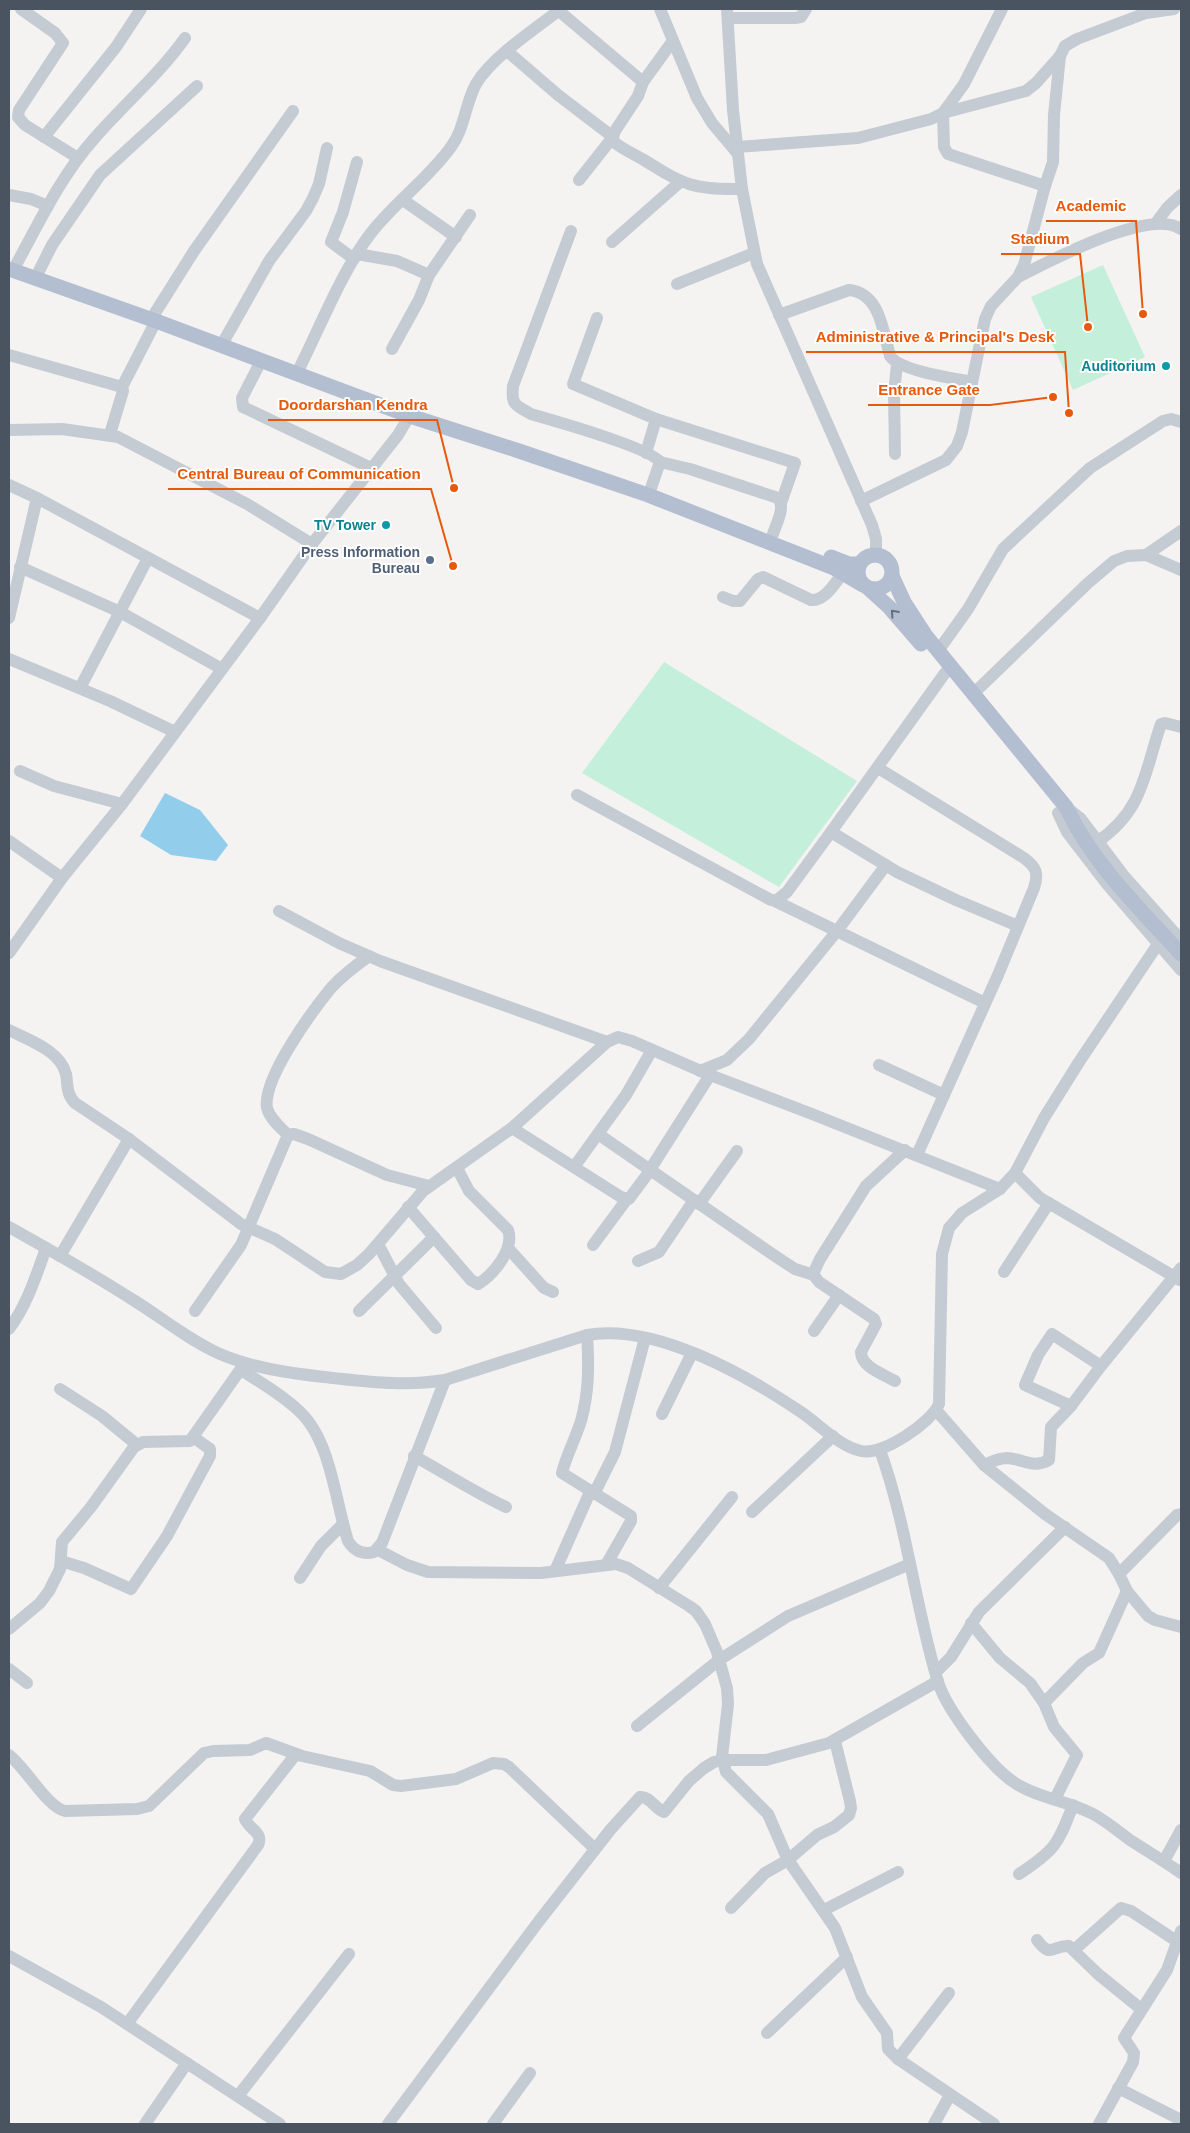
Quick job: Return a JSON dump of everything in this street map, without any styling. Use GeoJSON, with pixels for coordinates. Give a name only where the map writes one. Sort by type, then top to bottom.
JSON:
{"type":"FeatureCollection","features":[{"type":"Feature","properties":{"kind":"main road"},"geometry":{"type":"LineString","coordinates":[[11,264],[38,271],[156,317],[261,361],[412,412],[651,488],[849,564],[860,564]]}},
{"type":"Feature","properties":{"kind":"main road"},"geometry":{"type":"LineString","coordinates":[[11,264],[156,317],[225,339],[412,412],[519,451],[648,495],[843,572],[865,587],[898,616],[1062,810],[1119,885],[1181,954]]}},
{"type":"Feature","properties":{"kind":"main road"},"geometry":{"type":"LineString","coordinates":[[892,576],[885,586],[874,590],[865,587],[857,574],[860,564],[866,557],[876,555],[887,559],[892,576],[916,621],[938,651],[974,693],[1062,810]]}},
{"type":"Feature","properties":{"kind":"street"},"geometry":{"type":"LineString","coordinates":[[21,9],[55,33],[63,43],[18,114],[18,118],[25,125],[78,158]]}},
{"type":"Feature","properties":{"kind":"street"},"geometry":{"type":"LineString","coordinates":[[44,137],[116,47],[141,9]]}},
{"type":"Feature","properties":{"kind":"street"},"geometry":{"type":"LineString","coordinates":[[660,9],[672,42],[701,105],[737,150]]}},
{"type":"Feature","properties":{"kind":"street"},"geometry":{"type":"LineString","coordinates":[[806,9],[801,17],[795,18],[728,14],[737,150],[754,253],[779,315],[872,525],[876,539],[876,555]]}},
{"type":"Feature","properties":{"kind":"street"},"geometry":{"type":"LineString","coordinates":[[986,9],[1000,12],[964,84],[943,113],[944,147],[948,154],[1045,186]]}},
{"type":"Feature","properties":{"kind":"street"},"geometry":{"type":"LineString","coordinates":[[737,150],[858,138],[919,123],[943,113],[1026,91],[1036,83],[1071,41],[1146,13],[1174,9]]}},
{"type":"Feature","properties":{"kind":"street"},"geometry":{"type":"LineString","coordinates":[[300,367],[355,257],[372,232],[451,147],[458,136],[478,81],[487,69],[507,51],[560,10],[643,82]]}},
{"type":"Feature","properties":{"kind":"street"},"geometry":{"type":"LineString","coordinates":[[11,264],[78,158],[104,127],[170,60],[185,38]]}},
{"type":"Feature","properties":{"kind":"street"},"geometry":{"type":"LineString","coordinates":[[579,180],[613,137],[638,96],[643,82],[672,42]]}},
{"type":"Feature","properties":{"kind":"street"},"geometry":{"type":"LineString","coordinates":[[507,51],[558,95],[613,137],[617,145],[680,182],[709,189],[742,189]]}},
{"type":"Feature","properties":{"kind":"street"},"geometry":{"type":"LineString","coordinates":[[861,500],[931,468],[949,457],[960,439],[985,319],[988,311],[1018,277],[1024,265],[1054,155],[1054,115],[1060,56]]}},
{"type":"Feature","properties":{"kind":"street"},"geometry":{"type":"LineString","coordinates":[[38,271],[52,245],[100,175],[197,86]]}},
{"type":"Feature","properties":{"kind":"street"},"geometry":{"type":"LineString","coordinates":[[110,434],[123,391],[122,387],[156,317],[194,251],[293,111]]}},
{"type":"Feature","properties":{"kind":"street"},"geometry":{"type":"LineString","coordinates":[[225,339],[269,261],[306,211],[313,198],[319,184],[327,148]]}},
{"type":"Feature","properties":{"kind":"street"},"geometry":{"type":"LineString","coordinates":[[357,162],[343,212],[331,242],[355,257],[397,261],[429,275]]}},
{"type":"Feature","properties":{"kind":"street"},"geometry":{"type":"LineString","coordinates":[[612,242],[680,182]]}},
{"type":"Feature","properties":{"kind":"street"},"geometry":{"type":"LineString","coordinates":[[1156,222],[1181,194]]}},
{"type":"Feature","properties":{"kind":"street"},"geometry":{"type":"LineString","coordinates":[[9,195],[31,199],[48,206]]}},
{"type":"Feature","properties":{"kind":"street"},"geometry":{"type":"LineString","coordinates":[[403,200],[456,237]]}},
{"type":"Feature","properties":{"kind":"street"},"geometry":{"type":"LineString","coordinates":[[392,349],[419,300],[429,275],[470,216]]}},
{"type":"Feature","properties":{"kind":"street"},"geometry":{"type":"LineString","coordinates":[[1018,277],[1072,250],[1124,231],[1156,222],[1174,224],[1181,229]]}},
{"type":"Feature","properties":{"kind":"street"},"geometry":{"type":"LineString","coordinates":[[571,231],[514,386],[513,401],[516,406],[531,414],[655,456],[660,462],[690,468],[778,498],[781,503]]}},
{"type":"Feature","properties":{"kind":"street"},"geometry":{"type":"LineString","coordinates":[[677,284],[754,253]]}},
{"type":"Feature","properties":{"kind":"street"},"geometry":{"type":"LineString","coordinates":[[779,315],[849,290],[859,291],[870,299],[876,308],[890,356],[897,364],[972,382]]}},
{"type":"Feature","properties":{"kind":"street"},"geometry":{"type":"LineString","coordinates":[[597,318],[573,384],[656,419],[795,463],[781,503],[780,515],[773,534]]}},
{"type":"Feature","properties":{"kind":"street"},"geometry":{"type":"LineString","coordinates":[[9,355],[122,387]]}},
{"type":"Feature","properties":{"kind":"street"},"geometry":{"type":"LineString","coordinates":[[261,361],[242,398],[243,407],[372,468]]}},
{"type":"Feature","properties":{"kind":"street"},"geometry":{"type":"LineString","coordinates":[[895,454],[894,393],[897,364]]}},
{"type":"Feature","properties":{"kind":"street"},"geometry":{"type":"LineString","coordinates":[[9,953],[62,878],[122,804],[260,618],[312,544],[372,468],[412,412]]}},
{"type":"Feature","properties":{"kind":"street"},"geometry":{"type":"LineString","coordinates":[[646,453],[656,419]]}},
{"type":"Feature","properties":{"kind":"street"},"geometry":{"type":"LineString","coordinates":[[938,651],[968,609],[1000,553],[1029,524],[1096,464],[1163,421],[1171,419],[1181,422]]}},
{"type":"Feature","properties":{"kind":"street"},"geometry":{"type":"LineString","coordinates":[[9,430],[47,428],[110,434],[127,441],[247,504],[312,544]]}},
{"type":"Feature","properties":{"kind":"street"},"geometry":{"type":"LineString","coordinates":[[651,488],[660,462]]}},
{"type":"Feature","properties":{"kind":"street"},"geometry":{"type":"LineString","coordinates":[[9,485],[37,498],[260,618]]}},
{"type":"Feature","properties":{"kind":"street"},"geometry":{"type":"LineString","coordinates":[[9,618],[37,498]]}},
{"type":"Feature","properties":{"kind":"street"},"geometry":{"type":"LineString","coordinates":[[1146,555],[1181,531]]}},
{"type":"Feature","properties":{"kind":"street"},"geometry":{"type":"LineString","coordinates":[[974,693],[1109,564],[1127,556],[1146,555],[1181,570]]}},
{"type":"Feature","properties":{"kind":"street"},"geometry":{"type":"LineString","coordinates":[[80,688],[148,558]]}},
{"type":"Feature","properties":{"kind":"street"},"geometry":{"type":"LineString","coordinates":[[20,568],[120,612],[222,669]]}},
{"type":"Feature","properties":{"kind":"street"},"geometry":{"type":"LineString","coordinates":[[723,598],[740,601],[758,579],[763,577],[815,601],[822,597],[843,572]]}},
{"type":"Feature","properties":{"kind":"street"},"geometry":{"type":"LineString","coordinates":[[9,659],[80,688],[175,732]]}},
{"type":"Feature","properties":{"kind":"street"},"geometry":{"type":"LineString","coordinates":[[775,901],[787,892],[945,673]]}},
{"type":"Feature","properties":{"kind":"street"},"geometry":{"type":"LineString","coordinates":[[1097,842],[1119,825],[1138,794],[1148,769],[1161,724],[1165,723],[1181,727]]}},
{"type":"Feature","properties":{"kind":"street"},"geometry":{"type":"LineString","coordinates":[[878,768],[1033,865],[1036,870],[1036,882],[1018,926],[917,1155]]}},
{"type":"Feature","properties":{"kind":"street"},"geometry":{"type":"LineString","coordinates":[[20,772],[54,786],[122,804]]}},
{"type":"Feature","properties":{"kind":"street"},"geometry":{"type":"LineString","coordinates":[[577,795],[775,901],[985,1004]]}},
{"type":"Feature","properties":{"kind":"street"},"geometry":{"type":"LineString","coordinates":[[1062,810],[1080,819],[1124,876],[1181,940]]}},
{"type":"Feature","properties":{"kind":"street"},"geometry":{"type":"LineString","coordinates":[[1062,810],[1066,832],[1113,891],[1181,970]]}},
{"type":"Feature","properties":{"kind":"street"},"geometry":{"type":"LineString","coordinates":[[831,832],[886,865],[956,900],[1018,926]]}},
{"type":"Feature","properties":{"kind":"street"},"geometry":{"type":"LineString","coordinates":[[9,841],[62,878]]}},
{"type":"Feature","properties":{"kind":"street"},"geometry":{"type":"LineString","coordinates":[[593,1244],[627,1199],[634,1194],[650,1170],[705,1073],[727,1060],[749,1039],[837,931],[886,865]]}},
{"type":"Feature","properties":{"kind":"street"},"geometry":{"type":"LineString","coordinates":[[279,911],[368,956],[607,1042]]}},
{"type":"Feature","properties":{"kind":"street"},"geometry":{"type":"LineString","coordinates":[[243,1366],[356,1381],[410,1384],[445,1380],[587,1336],[604,1332],[617,1333],[645,1338],[692,1353],[740,1375],[782,1400],[833,1436],[860,1451],[880,1450],[922,1425],[936,1410],[940,1398],[942,1254],[946,1236],[955,1220],[962,1213],[1000,1189],[1015,1173],[1044,1118],[1158,944]]}},
{"type":"Feature","properties":{"kind":"street"},"geometry":{"type":"LineString","coordinates":[[368,956],[345,974],[331,989],[291,1044],[272,1081],[267,1098],[269,1112],[275,1122],[288,1134],[308,1139],[387,1175],[429,1186]]}},
{"type":"Feature","properties":{"kind":"street"},"geometry":{"type":"LineString","coordinates":[[9,1030],[41,1046],[53,1055],[64,1070],[69,1095],[72,1100],[129,1139],[235,1220],[248,1228],[275,1239],[321,1269],[333,1274],[348,1272],[370,1254],[408,1207],[429,1186],[512,1128],[607,1042],[618,1037],[1000,1189]]}},
{"type":"Feature","properties":{"kind":"street"},"geometry":{"type":"LineString","coordinates":[[574,1167],[636,1080],[652,1050]]}},
{"type":"Feature","properties":{"kind":"street"},"geometry":{"type":"LineString","coordinates":[[879,1066],[944,1096]]}},
{"type":"Feature","properties":{"kind":"street"},"geometry":{"type":"LineString","coordinates":[[512,1128],[627,1199]]}},
{"type":"Feature","properties":{"kind":"street"},"geometry":{"type":"LineString","coordinates":[[195,1311],[236,1253],[288,1134]]}},
{"type":"Feature","properties":{"kind":"street"},"geometry":{"type":"LineString","coordinates":[[598,1134],[795,1269],[814,1275],[819,1282],[875,1321],[876,1324],[863,1348],[861,1357],[866,1364],[894,1381]]}},
{"type":"Feature","properties":{"kind":"street"},"geometry":{"type":"LineString","coordinates":[[60,1256],[129,1139]]}},
{"type":"Feature","properties":{"kind":"street"},"geometry":{"type":"LineString","coordinates":[[814,1275],[820,1259],[856,1200],[877,1175],[904,1150]]}},
{"type":"Feature","properties":{"kind":"street"},"geometry":{"type":"LineString","coordinates":[[638,1261],[659,1252],[737,1151]]}},
{"type":"Feature","properties":{"kind":"street"},"geometry":{"type":"LineString","coordinates":[[408,1207],[471,1280],[478,1284],[489,1276],[508,1248],[510,1239],[508,1230],[469,1191],[457,1168]]}},
{"type":"Feature","properties":{"kind":"street"},"geometry":{"type":"LineString","coordinates":[[984,1465],[1003,1458],[1020,1460],[1032,1465],[1049,1460],[1052,1427],[1071,1406],[1101,1366],[1179,1275],[1048,1203],[1015,1173]]}},
{"type":"Feature","properties":{"kind":"street"},"geometry":{"type":"LineString","coordinates":[[1004,1272],[1048,1203]]}},
{"type":"Feature","properties":{"kind":"street"},"geometry":{"type":"LineString","coordinates":[[9,1227],[130,1298],[202,1345],[243,1366],[299,1410],[314,1430],[325,1455],[343,1524],[352,1548],[365,1553],[378,1550],[414,1569],[428,1572],[521,1573],[616,1564],[628,1568],[689,1606],[702,1618],[713,1641],[728,1696],[722,1760],[730,1777],[751,1794],[768,1814],[788,1860],[839,1934],[862,1997],[887,2035],[888,2050],[898,2059],[994,2124]]}},
{"type":"Feature","properties":{"kind":"street"},"geometry":{"type":"LineString","coordinates":[[359,1311],[434,1237]]}},
{"type":"Feature","properties":{"kind":"street"},"geometry":{"type":"LineString","coordinates":[[378,1244],[404,1290],[436,1328]]}},
{"type":"Feature","properties":{"kind":"street"},"geometry":{"type":"LineString","coordinates":[[9,1329],[17,1319],[30,1291],[46,1248]]}},
{"type":"Feature","properties":{"kind":"street"},"geometry":{"type":"LineString","coordinates":[[508,1248],[544,1288],[553,1292]]}},
{"type":"Feature","properties":{"kind":"street"},"geometry":{"type":"LineString","coordinates":[[814,1331],[838,1295]]}},
{"type":"Feature","properties":{"kind":"street"},"geometry":{"type":"LineString","coordinates":[[1071,1406],[1025,1385],[1038,1355],[1052,1334],[1101,1366]]}},
{"type":"Feature","properties":{"kind":"street"},"geometry":{"type":"LineString","coordinates":[[587,1336],[589,1381],[587,1397],[573,1446],[562,1471],[592,1493],[630,1515],[632,1519],[606,1565]]}},
{"type":"Feature","properties":{"kind":"street"},"geometry":{"type":"LineString","coordinates":[[555,1571],[592,1493],[615,1452],[645,1338]]}},
{"type":"Feature","properties":{"kind":"street"},"geometry":{"type":"LineString","coordinates":[[662,1414],[692,1353]]}},
{"type":"Feature","properties":{"kind":"street"},"geometry":{"type":"LineString","coordinates":[[9,1629],[40,1603],[56,1579],[61,1560],[60,1547],[66,1536],[91,1507],[136,1444],[143,1442],[186,1442],[193,1438],[243,1366]]}},
{"type":"Feature","properties":{"kind":"street"},"geometry":{"type":"LineString","coordinates":[[378,1550],[445,1380]]}},
{"type":"Feature","properties":{"kind":"street"},"geometry":{"type":"LineString","coordinates":[[60,1389],[102,1416],[136,1444]]}},
{"type":"Feature","properties":{"kind":"street"},"geometry":{"type":"LineString","coordinates":[[936,1410],[984,1465],[1065,1527],[1104,1554],[1119,1574],[1127,1591],[1151,1618],[1181,1627]]}},
{"type":"Feature","properties":{"kind":"street"},"geometry":{"type":"LineString","coordinates":[[752,1512],[833,1436]]}},
{"type":"Feature","properties":{"kind":"street"},"geometry":{"type":"LineString","coordinates":[[61,1560],[131,1589],[167,1536],[210,1456],[210,1450],[193,1438]]}},
{"type":"Feature","properties":{"kind":"street"},"geometry":{"type":"LineString","coordinates":[[880,1450],[892,1484],[937,1677],[952,1710],[994,1766],[1015,1783],[1094,1814],[1181,1872]]}},
{"type":"Feature","properties":{"kind":"street"},"geometry":{"type":"LineString","coordinates":[[414,1456],[464,1483],[475,1492],[506,1507]]}},
{"type":"Feature","properties":{"kind":"street"},"geometry":{"type":"LineString","coordinates":[[659,1588],[732,1497]]}},
{"type":"Feature","properties":{"kind":"street"},"geometry":{"type":"LineString","coordinates":[[1119,1574],[1177,1515],[1181,1514]]}},
{"type":"Feature","properties":{"kind":"street"},"geometry":{"type":"LineString","coordinates":[[300,1578],[321,1546],[343,1524]]}},
{"type":"Feature","properties":{"kind":"street"},"geometry":{"type":"LineString","coordinates":[[388,2124],[496,1977],[595,1849],[640,1797],[646,1798],[660,1811],[664,1812],[689,1781],[704,1768],[722,1760],[766,1760],[835,1740],[937,1677],[971,1623],[989,1601],[1065,1527]]}},
{"type":"Feature","properties":{"kind":"street"},"geometry":{"type":"LineString","coordinates":[[637,1726],[719,1660],[794,1613],[910,1564]]}},
{"type":"Feature","properties":{"kind":"street"},"geometry":{"type":"LineString","coordinates":[[1044,1704],[1080,1666],[1098,1653],[1109,1634],[1127,1591]]}},
{"type":"Feature","properties":{"kind":"street"},"geometry":{"type":"LineString","coordinates":[[971,1623],[1000,1658],[1030,1683],[1044,1704],[1054,1727],[1076,1753],[1077,1757],[1055,1799]]}},
{"type":"Feature","properties":{"kind":"street"},"geometry":{"type":"LineString","coordinates":[[9,1670],[27,1683]]}},
{"type":"Feature","properties":{"kind":"street"},"geometry":{"type":"LineString","coordinates":[[731,1908],[765,1873],[788,1860],[817,1835],[834,1827],[849,1815],[851,1811],[850,1801],[835,1740]]}},
{"type":"Feature","properties":{"kind":"street"},"geometry":{"type":"LineString","coordinates":[[9,1755],[20,1764],[55,1807],[65,1811],[137,1809],[149,1806],[202,1755],[208,1752],[250,1750],[266,1743],[296,1754],[370,1771],[393,1785],[401,1786],[456,1779],[493,1763],[504,1764],[595,1849]]}},
{"type":"Feature","properties":{"kind":"street"},"geometry":{"type":"LineString","coordinates":[[127,2024],[258,1845],[260,1836],[245,1819],[296,1754]]}},
{"type":"Feature","properties":{"kind":"street"},"geometry":{"type":"LineString","coordinates":[[1019,1874],[1049,1853],[1060,1837],[1073,1805]]}},
{"type":"Feature","properties":{"kind":"street"},"geometry":{"type":"LineString","coordinates":[[1164,1861],[1181,1830]]}},
{"type":"Feature","properties":{"kind":"street"},"geometry":{"type":"LineString","coordinates":[[824,1910],[898,1872]]}},
{"type":"Feature","properties":{"kind":"street"},"geometry":{"type":"LineString","coordinates":[[1074,1950],[1121,1908],[1131,1911],[1179,1936],[1167,1970],[1124,2038],[1135,2057],[1099,2124]]}},
{"type":"Feature","properties":{"kind":"street"},"geometry":{"type":"LineString","coordinates":[[1037,1940],[1042,1948],[1048,1950],[1065,1946],[1074,1950],[1098,1974],[1141,2009]]}},
{"type":"Feature","properties":{"kind":"street"},"geometry":{"type":"LineString","coordinates":[[238,2096],[349,1954]]}},
{"type":"Feature","properties":{"kind":"street"},"geometry":{"type":"LineString","coordinates":[[9,1956],[49,1977],[127,2024],[280,2124]]}},
{"type":"Feature","properties":{"kind":"street"},"geometry":{"type":"LineString","coordinates":[[767,2034],[847,1957]]}},
{"type":"Feature","properties":{"kind":"street"},"geometry":{"type":"LineString","coordinates":[[898,2059],[949,1993]]}},
{"type":"Feature","properties":{"kind":"street"},"geometry":{"type":"LineString","coordinates":[[145,2124],[187,2063]]}},
{"type":"Feature","properties":{"kind":"street"},"geometry":{"type":"LineString","coordinates":[[493,2124],[530,2073]]}},
{"type":"Feature","properties":{"kind":"street"},"geometry":{"type":"LineString","coordinates":[[1118,2088],[1181,2120]]}},
{"type":"Feature","properties":{"kind":"street"},"geometry":{"type":"LineString","coordinates":[[934,2124],[950,2095]]}},
{"type":"Feature","properties":{"kind":"green space"},"geometry":{"type":"Polygon","coordinates":[[[1103,265],[1145,357],[1073,390],[1031,297],[1103,265]]]}},
{"type":"Feature","properties":{"kind":"green space"},"geometry":{"type":"Polygon","coordinates":[[[664,662],[857,781],[779,887],[582,773],[664,662]]]}},
{"type":"Feature","properties":{"kind":"water"},"geometry":{"type":"Polygon","coordinates":[[[165,793],[200,810],[228,845],[216,861],[171,855],[140,836],[165,793]]]}},
{"type":"Feature","properties":{"kind":"place","name":"Academic"},"geometry":{"type":"Point","coordinates":[1143,314]}},
{"type":"Feature","properties":{"kind":"place","name":"Stadium"},"geometry":{"type":"Point","coordinates":[1088,327]}},
{"type":"Feature","properties":{"kind":"place","name":"Auditorium"},"geometry":{"type":"Point","coordinates":[1166,366]}},
{"type":"Feature","properties":{"kind":"place","name":"Entrance Gate"},"geometry":{"type":"Point","coordinates":[1053,397]}},
{"type":"Feature","properties":{"kind":"place","name":"Administrative & Principal's Desk"},"geometry":{"type":"Point","coordinates":[1069,413]}},
{"type":"Feature","properties":{"kind":"place","name":"Doordarshan Kendra"},"geometry":{"type":"Point","coordinates":[454,488]}},
{"type":"Feature","properties":{"kind":"place","name":"TV Tower"},"geometry":{"type":"Point","coordinates":[386,525]}},
{"type":"Feature","properties":{"kind":"place","name":"Press Information Bureau"},"geometry":{"type":"Point","coordinates":[430,560]}},
{"type":"Feature","properties":{"kind":"place","name":"Central Bureau of Communication"},"geometry":{"type":"Point","coordinates":[453,566]}}]}
